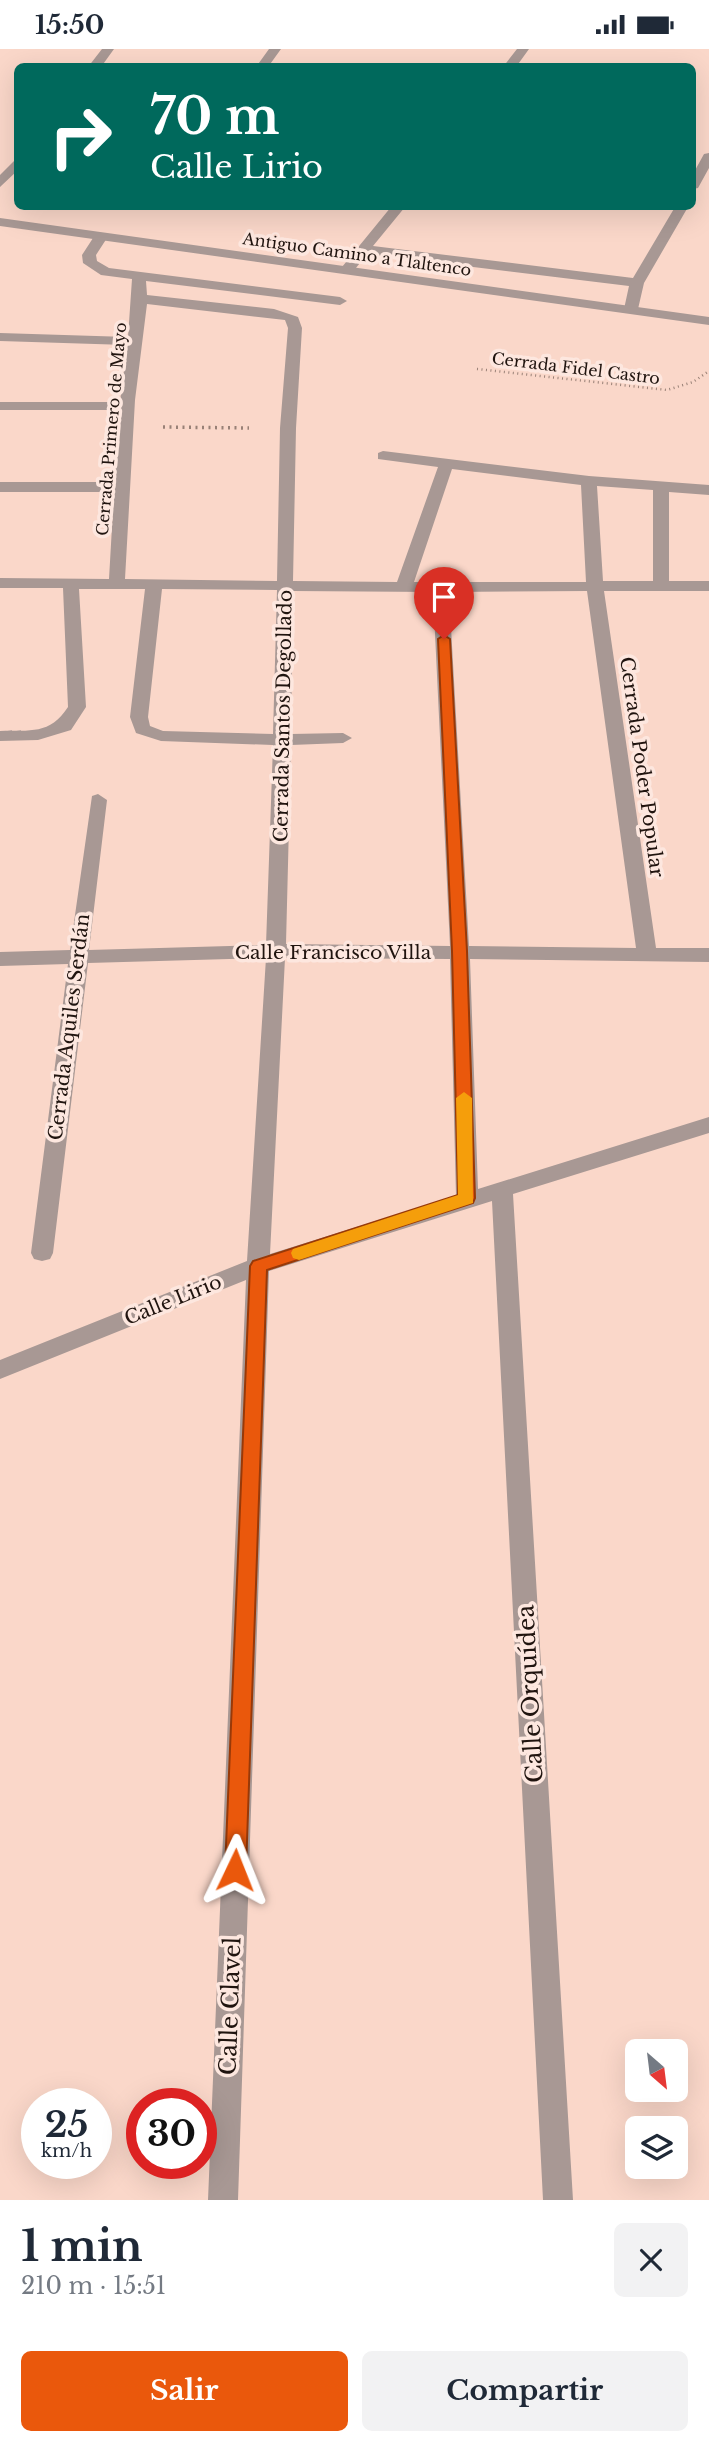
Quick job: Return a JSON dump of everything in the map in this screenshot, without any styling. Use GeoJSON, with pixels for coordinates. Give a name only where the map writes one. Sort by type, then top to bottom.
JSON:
{"type":"FeatureCollection","features":[{"type":"Feature","properties":{"kind":"street"},"geometry":{"type":"LineString","coordinates":[[97,63],[108,49]]}},
{"type":"Feature","properties":{"kind":"street"},"geometry":{"type":"LineString","coordinates":[[512,63],[523,49]]}},
{"type":"Feature","properties":{"kind":"street"},"geometry":{"type":"LineString","coordinates":[[696,180],[709,157]]}},
{"type":"Feature","properties":{"kind":"street"},"geometry":{"type":"LineString","coordinates":[[0,183],[14,166]]}},
{"type":"Feature","properties":{"kind":"street"},"geometry":{"type":"LineString","coordinates":[[347,270],[396,210]]}},
{"type":"Feature","properties":{"kind":"street"},"geometry":{"type":"LineString","coordinates":[[631,309],[637,283],[679,210]]}},
{"type":"Feature","properties":{"kind":"street","name":"Antiguo Camino a Tlaltenco"},"geometry":{"type":"LineString","coordinates":[[0,222],[709,321]]}},
{"type":"Feature","properties":{"kind":"street"},"geometry":{"type":"LineString","coordinates":[[100,238],[89,255],[90,263],[107,272],[139,278],[340,300]]}},
{"type":"Feature","properties":{"kind":"street"},"geometry":{"type":"LineString","coordinates":[[364,249],[637,283]]}},
{"type":"Feature","properties":{"kind":"street","name":"Cerrada Primero de Mayo"},"geometry":{"type":"LineString","coordinates":[[117,584],[125,427],[133,341],[141,299],[139,278]]}},
{"type":"Feature","properties":{"kind":"street","name":"Cerrada Santos Degollado"},"geometry":{"type":"LineString","coordinates":[[141,299],[291,317],[295,328],[288,428],[276,951],[258,1266]]}},
{"type":"Feature","properties":{"kind":"street"},"geometry":{"type":"LineString","coordinates":[[0,337],[133,341]]}},
{"type":"Feature","properties":{"kind":"street"},"geometry":{"type":"LineString","coordinates":[[0,406],[128,406]]}},
{"type":"Feature","properties":{"kind":"street"},"geometry":{"type":"LineString","coordinates":[[383,456],[589,481],[709,490]]}},
{"type":"Feature","properties":{"kind":"street"},"geometry":{"type":"LineString","coordinates":[[404,586],[446,465]]}},
{"type":"Feature","properties":{"kind":"street","name":"Cerrada Poder Popular"},"geometry":{"type":"LineString","coordinates":[[589,481],[595,587],[647,954]]}},
{"type":"Feature","properties":{"kind":"street"},"geometry":{"type":"LineString","coordinates":[[0,487],[121,487]]}},
{"type":"Feature","properties":{"kind":"street"},"geometry":{"type":"LineString","coordinates":[[661,488],[661,586]]}},
{"type":"Feature","properties":{"kind":"street"},"geometry":{"type":"LineString","coordinates":[[0,583],[441,587],[709,586]]}},
{"type":"Feature","properties":{"kind":"street"},"geometry":{"type":"LineString","coordinates":[[0,736],[38,735],[65,726],[77,708],[71,584]]}},
{"type":"Feature","properties":{"kind":"street"},"geometry":{"type":"LineString","coordinates":[[153,584],[139,717],[142,729],[161,736],[282,740],[343,738]]}},
{"type":"Feature","properties":{"kind":"street"},"geometry":{"type":"LineString","coordinates":[[441,587],[460,951],[467,1198]]}},
{"type":"Feature","properties":{"kind":"street","name":"Cerrada Aquiles Serdán"},"geometry":{"type":"LineString","coordinates":[[42,1253],[97,800]]}},
{"type":"Feature","properties":{"kind":"street","name":"Calle Francisco Villa"},"geometry":{"type":"LineString","coordinates":[[0,959],[276,951],[709,955]]}},
{"type":"Feature","properties":{"kind":"street","name":"Calle Lirio"},"geometry":{"type":"LineString","coordinates":[[0,1370],[258,1266],[467,1198],[709,1125]]}},
{"type":"Feature","properties":{"kind":"street","name":"Calle Orquídea"},"geometry":{"type":"LineString","coordinates":[[502,1189],[558,2200]]}},
{"type":"Feature","properties":{"kind":"street","name":"Calle Clavel"},"geometry":{"type":"LineString","coordinates":[[223,2200],[258,1266]]}},
{"type":"Feature","properties":{"kind":"path","name":"Cerrada Fidel Castro"},"geometry":{"type":"LineString","coordinates":[[477,369],[667,390],[693,382],[709,371]]}},
{"type":"Feature","properties":{"kind":"path"},"geometry":{"type":"LineString","coordinates":[[125,427],[288,428]]}},
{"type":"Feature","properties":{"kind":"slow traffic"},"geometry":{"type":"LineString","coordinates":[[299,1253],[467,1198],[464,1098]]}},
{"type":"Feature","properties":{"kind":"route"},"geometry":{"type":"LineString","coordinates":[[235,1870],[258,1266],[467,1198],[460,951],[444,639]]}}]}
